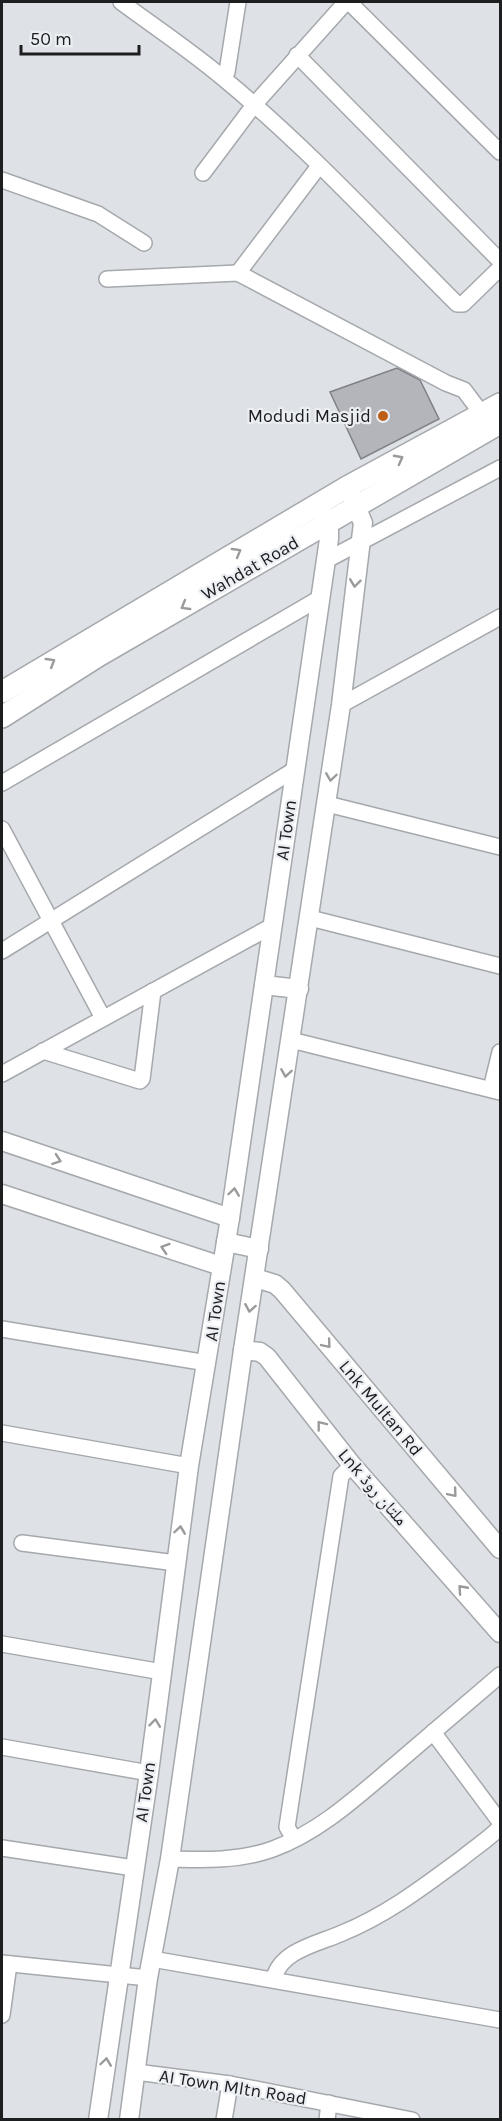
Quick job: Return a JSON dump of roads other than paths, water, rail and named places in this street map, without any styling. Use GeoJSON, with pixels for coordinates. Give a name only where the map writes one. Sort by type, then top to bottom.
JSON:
{"type":"FeatureCollection","features":[{"type":"Feature","properties":{"kind":"main road","name":"Wahdat Road"},"geometry":{"type":"LineString","coordinates":[[2,717],[322,514],[494,414]]}},
{"type":"Feature","properties":{"kind":"main road","name":"Wahdat Road"},"geometry":{"type":"LineString","coordinates":[[2,692],[322,514]]}},
{"type":"Feature","properties":{"kind":"street"},"geometry":{"type":"LineString","coordinates":[[120,2],[223,77],[319,166],[457,304],[463,304],[501,268]]}},
{"type":"Feature","properties":{"kind":"street"},"geometry":{"type":"LineString","coordinates":[[223,77],[227,72],[238,2]]}},
{"type":"Feature","properties":{"kind":"street"},"geometry":{"type":"LineString","coordinates":[[203,173],[254,105],[297,55],[348,2],[501,152]]}},
{"type":"Feature","properties":{"kind":"street"},"geometry":{"type":"LineString","coordinates":[[297,55],[501,261]]}},
{"type":"Feature","properties":{"kind":"street"},"geometry":{"type":"LineString","coordinates":[[237,273],[319,166]]}},
{"type":"Feature","properties":{"kind":"street"},"geometry":{"type":"LineString","coordinates":[[2,180],[98,214],[144,243]]}},
{"type":"Feature","properties":{"kind":"street"},"geometry":{"type":"LineString","coordinates":[[107,279],[237,273],[446,383],[464,390],[494,414]]}},
{"type":"Feature","properties":{"kind":"street"},"geometry":{"type":"LineString","coordinates":[[325,561],[501,468]]}},
{"type":"Feature","properties":{"kind":"street"},"geometry":{"type":"LineString","coordinates":[[129,2120],[148,1978],[170,1859],[243,1350],[341,705],[363,523],[352,496]]}},
{"type":"Feature","properties":{"kind":"street","name":"AI Town"},"geometry":{"type":"LineString","coordinates":[[98,2120],[189,1466],[230,1218],[330,534],[322,514]]}},
{"type":"Feature","properties":{"kind":"street"},"geometry":{"type":"LineString","coordinates":[[2,783],[320,598]]}},
{"type":"Feature","properties":{"kind":"street"},"geometry":{"type":"LineString","coordinates":[[341,705],[501,617]]}},
{"type":"Feature","properties":{"kind":"street"},"geometry":{"type":"LineString","coordinates":[[2,951],[294,770]]}},
{"type":"Feature","properties":{"kind":"street"},"geometry":{"type":"LineString","coordinates":[[327,804],[501,847]]}},
{"type":"Feature","properties":{"kind":"street"},"geometry":{"type":"LineString","coordinates":[[2,829],[103,1018]]}},
{"type":"Feature","properties":{"kind":"street"},"geometry":{"type":"LineString","coordinates":[[310,918],[501,966]]}},
{"type":"Feature","properties":{"kind":"street"},"geometry":{"type":"LineString","coordinates":[[2,1074],[272,926]]}},
{"type":"Feature","properties":{"kind":"street"},"geometry":{"type":"LineString","coordinates":[[264,985],[299,990]]}},
{"type":"Feature","properties":{"kind":"street"},"geometry":{"type":"LineString","coordinates":[[43,1051],[140,1081],[153,991]]}},
{"type":"Feature","properties":{"kind":"street"},"geometry":{"type":"LineString","coordinates":[[291,1040],[496,1091],[501,1052]]}},
{"type":"Feature","properties":{"kind":"street"},"geometry":{"type":"LineString","coordinates":[[2,1141],[230,1218]]}},
{"type":"Feature","properties":{"kind":"street"},"geometry":{"type":"LineString","coordinates":[[2,1194],[221,1266]]}},
{"type":"Feature","properties":{"kind":"street"},"geometry":{"type":"LineString","coordinates":[[226,1242],[260,1249]]}},
{"type":"Feature","properties":{"kind":"street","name":"Lnk Multan Rd"},"geometry":{"type":"LineString","coordinates":[[255,1278],[274,1284],[282,1290],[501,1548]]}},
{"type":"Feature","properties":{"kind":"street"},"geometry":{"type":"LineString","coordinates":[[2,1329],[207,1364]]}},
{"type":"Feature","properties":{"kind":"street","name":"Lnk ملتان روڈ"},"geometry":{"type":"LineString","coordinates":[[243,1350],[260,1352],[267,1357],[352,1465],[501,1633]]}},
{"type":"Feature","properties":{"kind":"street"},"geometry":{"type":"LineString","coordinates":[[2,1433],[189,1466]]}},
{"type":"Feature","properties":{"kind":"street"},"geometry":{"type":"LineString","coordinates":[[294,1839],[287,1827],[341,1476],[352,1465]]}},
{"type":"Feature","properties":{"kind":"street"},"geometry":{"type":"LineString","coordinates":[[22,1543],[176,1563]]}},
{"type":"Feature","properties":{"kind":"street"},"geometry":{"type":"LineString","coordinates":[[2,1644],[162,1672]]}},
{"type":"Feature","properties":{"kind":"street"},"geometry":{"type":"LineString","coordinates":[[170,1859],[215,1860],[251,1855],[273,1849],[314,1829],[501,1675]]}},
{"type":"Feature","properties":{"kind":"street"},"geometry":{"type":"LineString","coordinates":[[433,1732],[501,1822]]}},
{"type":"Feature","properties":{"kind":"street"},"geometry":{"type":"LineString","coordinates":[[2,1747],[148,1773]]}},
{"type":"Feature","properties":{"kind":"street"},"geometry":{"type":"LineString","coordinates":[[274,1978],[280,1964],[295,1952],[357,1927],[390,1909],[501,1827]]}},
{"type":"Feature","properties":{"kind":"street"},"geometry":{"type":"LineString","coordinates":[[2,1848],[134,1868]]}},
{"type":"Feature","properties":{"kind":"street"},"geometry":{"type":"LineString","coordinates":[[152,1959],[274,1978],[501,2020]]}},
{"type":"Feature","properties":{"kind":"street"},"geometry":{"type":"LineString","coordinates":[[2,2015],[5,1963],[148,1978]]}},
{"type":"Feature","properties":{"kind":"street","name":"AI Town Mltn Road"},"geometry":{"type":"LineString","coordinates":[[136,2072],[230,2084],[412,2120]]}},
{"type":"Feature","properties":{"kind":"street"},"geometry":{"type":"LineString","coordinates":[[224,2120],[230,2084]]}},
{"type":"Feature","properties":{"kind":"street","name":"AI Town Mltn Road"},"geometry":{"type":"LineString","coordinates":[[327,2120],[329,2103]]}},
{"type":"Feature","properties":{"kind":"place","name":"Modudi Masjid"},"geometry":{"type":"Point","coordinates":[383,416]}}]}
